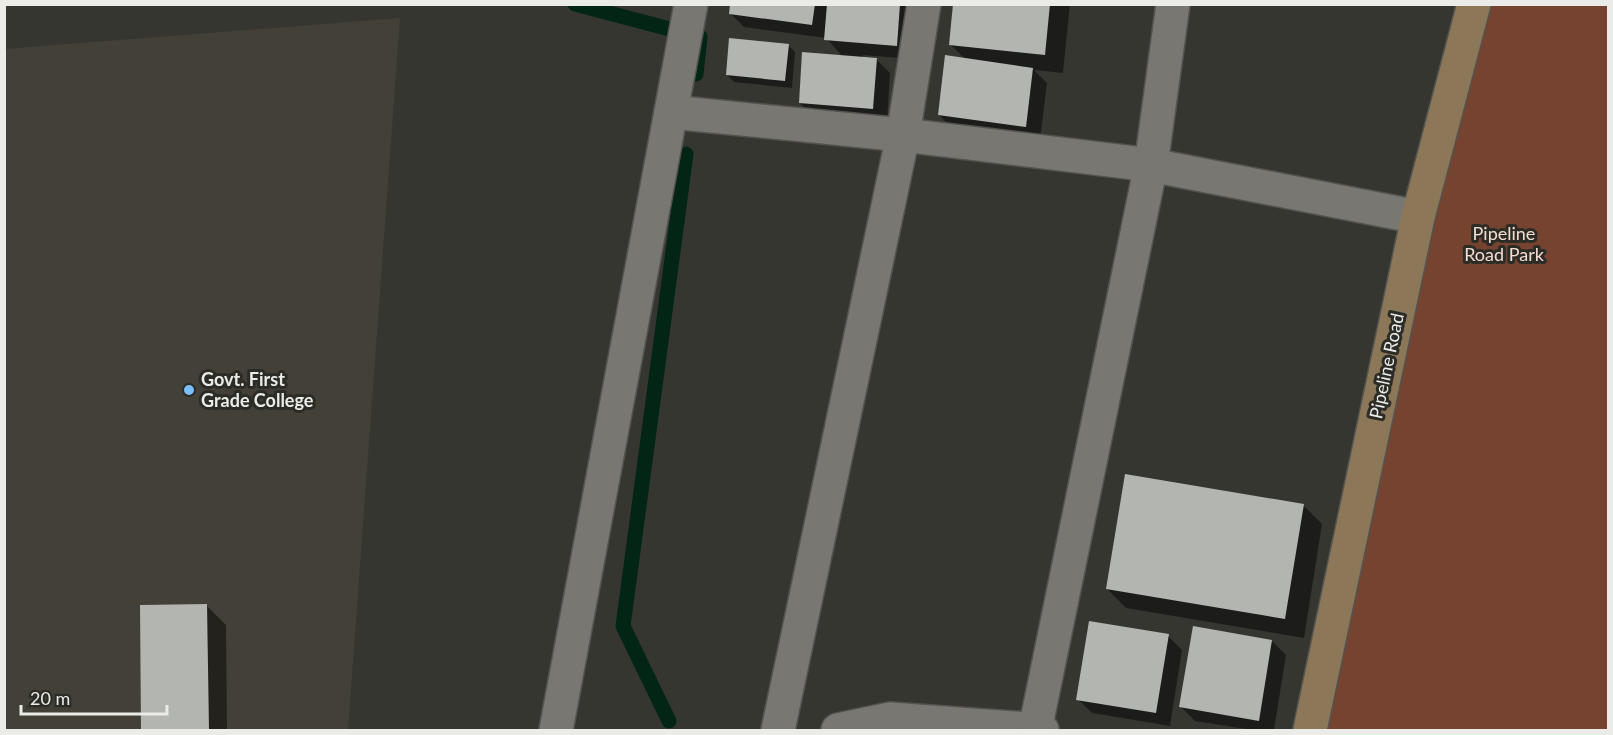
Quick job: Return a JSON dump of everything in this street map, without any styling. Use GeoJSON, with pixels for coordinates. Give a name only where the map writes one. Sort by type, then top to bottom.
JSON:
{"type":"FeatureCollection","features":[{"type":"Feature","properties":{"kind":"main road","name":"Pipeline Road"},"geometry":{"type":"LineString","coordinates":[[1310,730],[1418,217],[1474,4]]}},
{"type":"Feature","properties":{"kind":"street"},"geometry":{"type":"LineString","coordinates":[[778,730],[903,135],[924,4]]}},
{"type":"Feature","properties":{"kind":"street"},"geometry":{"type":"LineString","coordinates":[[1035,730],[1150,165],[1173,4]]}},
{"type":"Feature","properties":{"kind":"street"},"geometry":{"type":"LineString","coordinates":[[565,729],[690,7]]}},
{"type":"Feature","properties":{"kind":"street"},"geometry":{"type":"LineString","coordinates":[[671,112],[903,135],[1150,165],[1418,217]]}},
{"type":"Feature","properties":{"kind":"street"},"geometry":{"type":"LineString","coordinates":[[838,730],[889,725],[1042,730]]}},
{"type":"Feature","properties":{"kind":"shaded area","name":"Govt. First Grade College"},"geometry":{"type":"Polygon","coordinates":[[[400,18],[348,730],[5,730],[5,49],[400,18]]]}},
{"type":"Feature","properties":{"kind":"green space","name":"Pipeline Road Park"},"geometry":{"type":"Polygon","coordinates":[[[1482,5],[1608,5],[1608,730],[1323,730],[1428,227],[1482,5]]]}},
{"type":"Feature","properties":{"kind":"building"},"geometry":{"type":"Polygon","coordinates":[[[730,4],[815,4],[812,25],[729,14],[730,4]]]}},
{"type":"Feature","properties":{"kind":"building"},"geometry":{"type":"Polygon","coordinates":[[[827,4],[900,4],[897,46],[824,40],[827,4]]]}},
{"type":"Feature","properties":{"kind":"building"},"geometry":{"type":"Polygon","coordinates":[[[953,4],[1050,4],[1045,55],[949,45],[953,4]]]}},
{"type":"Feature","properties":{"kind":"building"},"geometry":{"type":"Polygon","coordinates":[[[729,38],[789,44],[785,81],[726,75],[729,38]]]}},
{"type":"Feature","properties":{"kind":"building"},"geometry":{"type":"Polygon","coordinates":[[[802,52],[877,58],[873,109],[799,103],[802,52]]]}},
{"type":"Feature","properties":{"kind":"building"},"geometry":{"type":"Polygon","coordinates":[[[945,55],[1033,68],[1026,127],[938,115],[945,55]]]}},
{"type":"Feature","properties":{"kind":"building"},"geometry":{"type":"Polygon","coordinates":[[[1125,474],[1304,504],[1285,619],[1106,589],[1125,474]]]}},
{"type":"Feature","properties":{"kind":"building"},"geometry":{"type":"Polygon","coordinates":[[[207,604],[209,730],[141,730],[140,605],[207,604]]]}},
{"type":"Feature","properties":{"kind":"building"},"geometry":{"type":"Polygon","coordinates":[[[1089,621],[1169,634],[1156,713],[1076,700],[1089,621]]]}},
{"type":"Feature","properties":{"kind":"building"},"geometry":{"type":"Polygon","coordinates":[[[1193,626],[1272,640],[1259,721],[1179,707],[1193,626]]]}},
{"type":"Feature","properties":{"kind":"waterway"},"geometry":{"type":"LineString","coordinates":[[575,4],[700,37],[696,74]]}},
{"type":"Feature","properties":{"kind":"waterway"},"geometry":{"type":"LineString","coordinates":[[669,721],[623,626],[686,154]]}},
{"type":"Feature","properties":{"kind":"place","name":"Govt. First Grade College"},"geometry":{"type":"Point","coordinates":[189,390]}}]}
